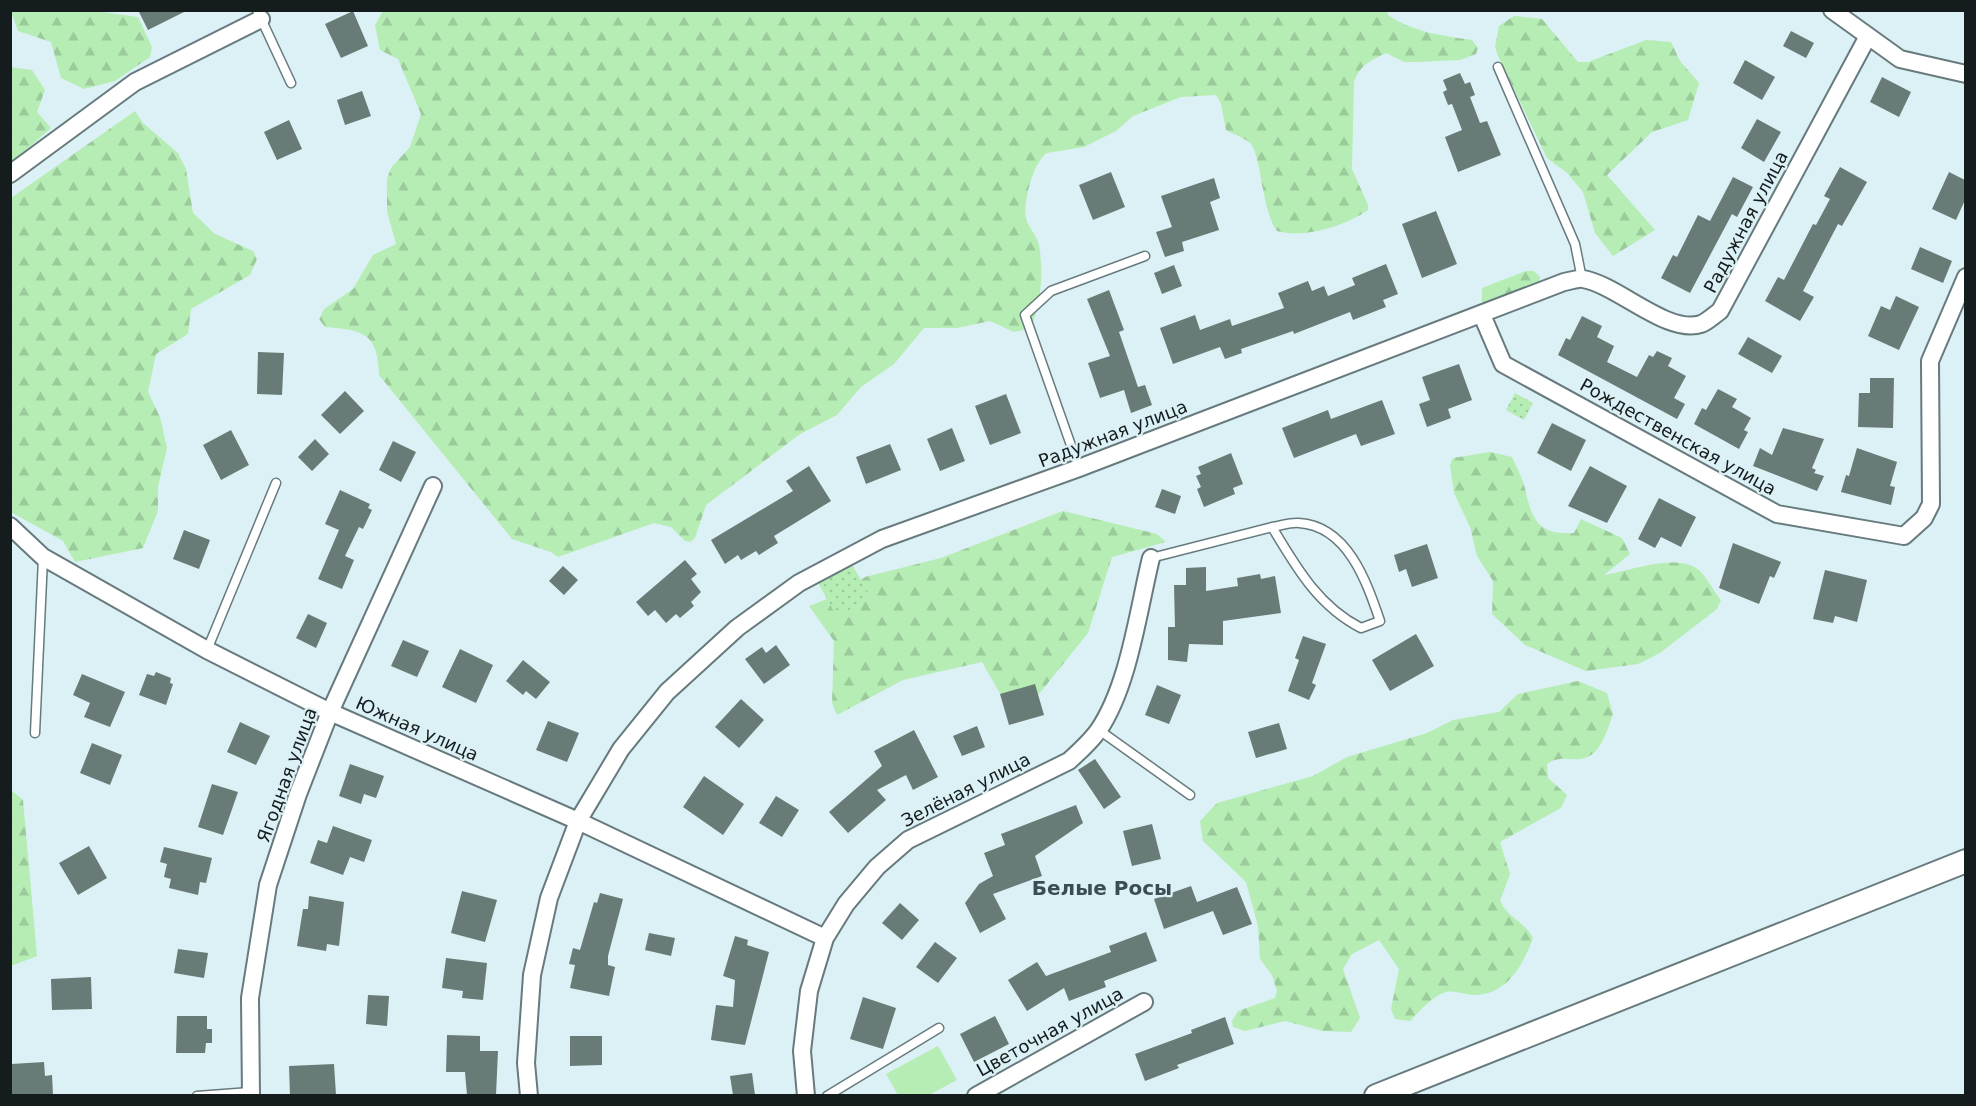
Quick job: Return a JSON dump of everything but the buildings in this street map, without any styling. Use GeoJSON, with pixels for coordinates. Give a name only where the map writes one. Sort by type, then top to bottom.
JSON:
{"type":"FeatureCollection","features":[{"type":"Feature","properties":{"kind":"main road"},"geometry":{"type":"LineString","coordinates":[[1376,1095],[1965,861]]}},
{"type":"Feature","properties":{"kind":"street"},"geometry":{"type":"LineString","coordinates":[[1832,10],[1867,38],[1900,59],[1965,74]]}},
{"type":"Feature","properties":{"kind":"street"},"geometry":{"type":"LineString","coordinates":[[10,174],[135,82],[259,15]]}},
{"type":"Feature","properties":{"kind":"street","name":"Радужная улица"},"geometry":{"type":"LineString","coordinates":[[529,1095],[526,1063],[532,975],[549,898],[578,821],[621,749],[667,692],[737,628],[799,583],[882,539],[1079,468],[1564,282],[1582,279],[1612,290],[1669,321],[1688,326],[1702,324],[1720,311],[1867,38]]}},
{"type":"Feature","properties":{"kind":"street","name":"Рождественская улица"},"geometry":{"type":"LineString","coordinates":[[1482,315],[1503,364],[1777,514],[1904,536],[1924,518],[1931,504],[1930,361],[1965,277]]}},
{"type":"Feature","properties":{"kind":"street","name":"Ягодная улица"},"geometry":{"type":"LineString","coordinates":[[250,1094],[250,998],[268,885],[298,794],[330,712],[433,486]]}},
{"type":"Feature","properties":{"kind":"street","name":"Южная улица"},"geometry":{"type":"LineString","coordinates":[[10,526],[43,557],[207,650],[330,712],[578,821],[825,938]]}},
{"type":"Feature","properties":{"kind":"street","name":"Зелёная улица"},"geometry":{"type":"LineString","coordinates":[[807,1095],[801,1051],[809,991],[825,938],[846,904],[877,867],[908,840],[1069,761],[1099,730],[1116,695],[1125,667],[1150,558]]}},
{"type":"Feature","properties":{"kind":"street","name":"Цветочная улица"},"geometry":{"type":"LineString","coordinates":[[976,1095],[1144,1002]]}},
{"type":"Feature","properties":{"kind":"lane"},"geometry":{"type":"LineString","coordinates":[[259,15],[291,83]]}},
{"type":"Feature","properties":{"kind":"lane"},"geometry":{"type":"LineString","coordinates":[[1498,67],[1575,244],[1582,279]]}},
{"type":"Feature","properties":{"kind":"lane"},"geometry":{"type":"LineString","coordinates":[[1079,468],[1025,315],[1051,291],[1145,256]]}},
{"type":"Feature","properties":{"kind":"lane"},"geometry":{"type":"LineString","coordinates":[[207,650],[276,483]]}},
{"type":"Feature","properties":{"kind":"lane"},"geometry":{"type":"LineString","coordinates":[[1150,558],[1272,527],[1299,523],[1322,530],[1348,550],[1365,578],[1380,621],[1361,628],[1341,618],[1320,599],[1301,575],[1272,527]]}},
{"type":"Feature","properties":{"kind":"lane"},"geometry":{"type":"LineString","coordinates":[[35,733],[43,557]]}},
{"type":"Feature","properties":{"kind":"lane"},"geometry":{"type":"LineString","coordinates":[[1099,730],[1190,795]]}},
{"type":"Feature","properties":{"kind":"lane"},"geometry":{"type":"LineString","coordinates":[[827,1095],[939,1028]]}},
{"type":"Feature","properties":{"kind":"lane"},"geometry":{"type":"LineString","coordinates":[[196,1095],[250,1094]]}},
{"type":"Feature","properties":{"kind":"green space"},"geometry":{"type":"Polygon","coordinates":[[[1387,10],[1388,15],[1407,26],[1472,40],[1478,48],[1476,54],[1460,60],[1404,62],[1386,53],[1370,61],[1359,71],[1354,82],[1352,169],[1368,205],[1368,210],[1324,230],[1299,233],[1277,231],[1268,211],[1254,150],[1251,144],[1226,130],[1221,104],[1216,95],[1181,97],[1133,116],[1116,131],[1084,147],[1047,153],[1037,165],[1033,175],[1026,206],[1027,222],[1038,242],[1041,261],[1039,299],[1031,328],[1014,332],[990,321],[957,328],[924,328],[894,364],[861,387],[837,415],[800,434],[706,505],[695,538],[690,542],[685,541],[671,527],[654,523],[558,557],[551,552],[512,539],[379,375],[375,350],[366,336],[349,330],[325,327],[319,319],[324,309],[353,289],[373,255],[396,244],[387,211],[387,179],[391,168],[410,147],[421,114],[398,59],[380,50],[375,25],[383,11],[1387,10]]]}},
{"type":"Feature","properties":{"kind":"green space"},"geometry":{"type":"Polygon","coordinates":[[[11,11],[95,11],[138,17],[152,47],[150,57],[115,81],[84,89],[61,78],[51,42],[18,31],[11,11]]]}},
{"type":"Feature","properties":{"kind":"green space"},"geometry":{"type":"Polygon","coordinates":[[[1514,16],[1542,19],[1578,62],[1588,62],[1646,40],[1671,42],[1680,61],[1699,83],[1688,120],[1652,132],[1607,175],[1655,230],[1613,256],[1595,233],[1583,192],[1567,173],[1547,158],[1498,56],[1495,47],[1499,26],[1514,16]]]}},
{"type":"Feature","properties":{"kind":"green space"},"geometry":{"type":"Polygon","coordinates":[[[10,67],[32,70],[45,90],[37,112],[51,128],[11,163],[10,67]]]}},
{"type":"Feature","properties":{"kind":"green space"},"geometry":{"type":"Polygon","coordinates":[[[135,111],[143,123],[178,153],[186,169],[193,213],[215,234],[253,251],[257,259],[250,275],[191,309],[188,334],[156,354],[148,392],[160,417],[167,448],[158,487],[158,511],[143,548],[75,562],[63,541],[11,512],[11,198],[135,111]]]}},
{"type":"Feature","properties":{"kind":"green space"},"geometry":{"type":"Polygon","coordinates":[[[1526,271],[1534,271],[1540,277],[1538,287],[1482,310],[1482,288],[1526,271]]]}},
{"type":"Feature","properties":{"kind":"green space"},"geometry":{"type":"Polygon","coordinates":[[[1515,393],[1533,403],[1524,420],[1506,410],[1515,393]]]}},
{"type":"Feature","properties":{"kind":"green space"},"geometry":{"type":"Polygon","coordinates":[[[1490,452],[1512,457],[1524,484],[1532,512],[1540,525],[1546,529],[1554,532],[1574,533],[1581,519],[1622,538],[1630,554],[1604,575],[1653,564],[1690,565],[1702,573],[1721,600],[1717,609],[1660,653],[1638,664],[1586,671],[1525,645],[1492,614],[1493,581],[1477,556],[1470,527],[1454,493],[1450,465],[1453,458],[1490,452]]]}},
{"type":"Feature","properties":{"kind":"green space"},"geometry":{"type":"Polygon","coordinates":[[[1063,511],[1157,534],[1166,542],[1112,557],[1088,633],[1039,694],[1002,697],[982,662],[903,680],[837,715],[832,703],[834,641],[809,606],[827,599],[838,616],[871,597],[861,580],[865,577],[941,558],[1063,511]]]}},
{"type":"Feature","properties":{"kind":"green space"},"geometry":{"type":"Polygon","coordinates":[[[851,563],[871,597],[837,617],[818,583],[851,563]]]}},
{"type":"Feature","properties":{"kind":"green space"},"geometry":{"type":"Polygon","coordinates":[[[1578,681],[1607,693],[1613,714],[1602,742],[1593,753],[1580,759],[1559,759],[1547,764],[1548,778],[1567,795],[1561,808],[1500,842],[1510,874],[1500,901],[1533,938],[1519,968],[1512,977],[1496,990],[1486,994],[1446,992],[1431,1000],[1410,1021],[1395,1019],[1391,1009],[1399,969],[1379,940],[1352,954],[1343,969],[1360,1018],[1351,1032],[1323,1031],[1285,1021],[1245,1031],[1233,1027],[1232,1021],[1238,1011],[1275,998],[1277,991],[1272,975],[1260,959],[1258,926],[1246,882],[1203,841],[1200,821],[1217,803],[1313,776],[1347,757],[1427,733],[1453,720],[1499,712],[1518,694],[1578,681]]]}},
{"type":"Feature","properties":{"kind":"green space"},"geometry":{"type":"Polygon","coordinates":[[[11,790],[23,800],[37,956],[11,966],[11,790]]]}},
{"type":"Feature","properties":{"kind":"green space"},"geometry":{"type":"Polygon","coordinates":[[[938,1046],[957,1080],[929,1095],[898,1095],[886,1074],[938,1046]]]}},
{"type":"Feature","properties":{"kind":"district","name":"Белые Росы"},"geometry":{"type":"Point","coordinates":[1102,888]}}]}
